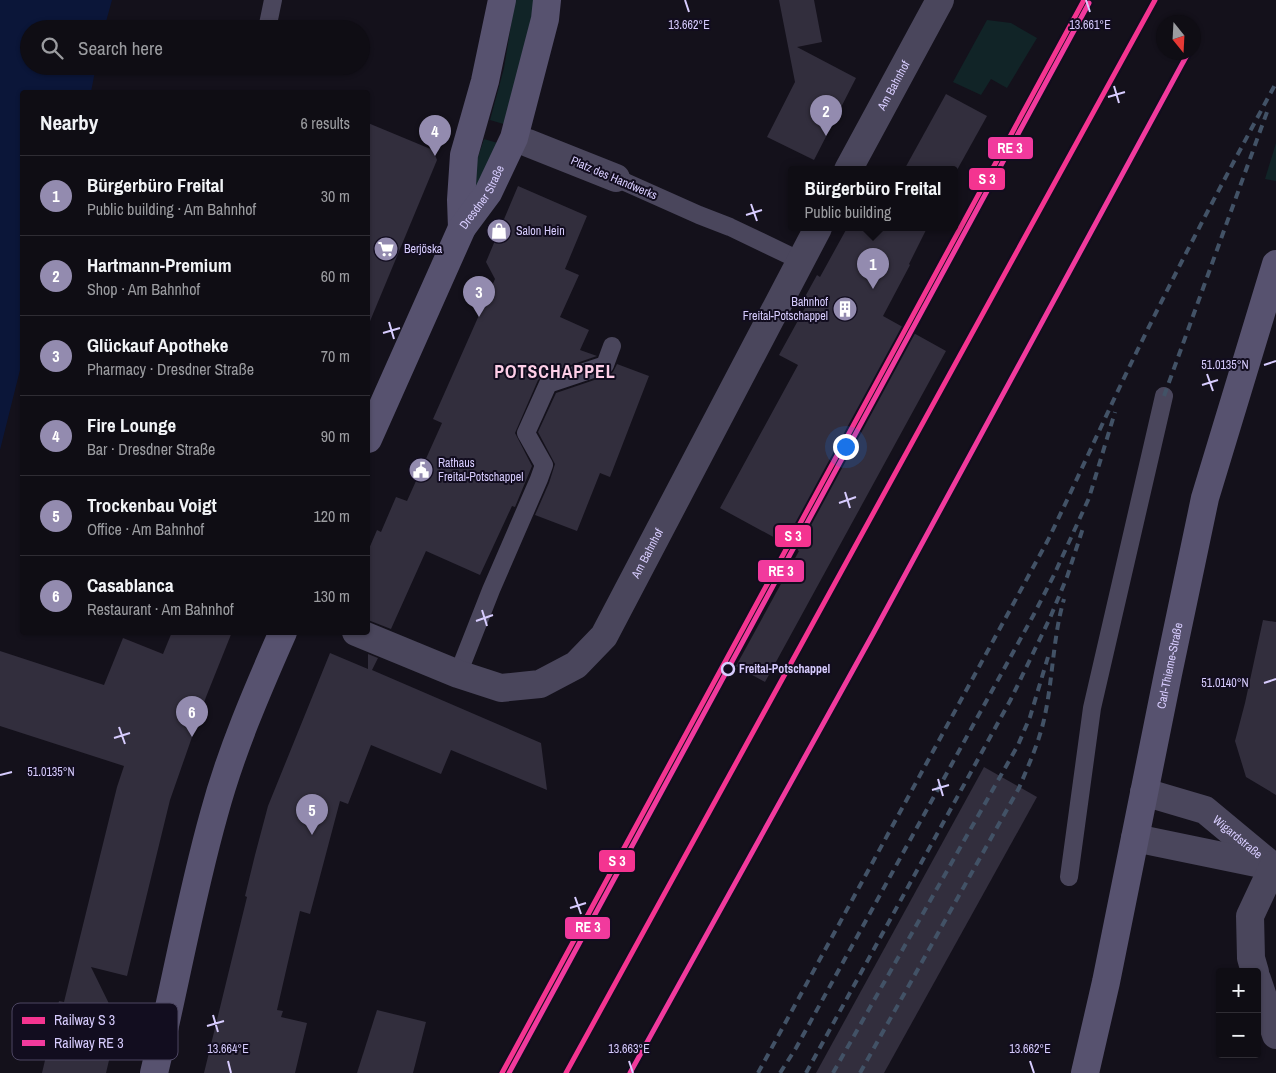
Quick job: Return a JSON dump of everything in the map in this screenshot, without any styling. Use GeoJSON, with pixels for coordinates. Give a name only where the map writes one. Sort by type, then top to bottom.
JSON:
{"type":"FeatureCollection","features":[{"type":"Feature","properties":{"kind":"street","name":"Dresdner Straße"},"geometry":{"type":"LineString","coordinates":[[462,228],[461,200],[464,155],[486,81],[502,0]]}},
{"type":"Feature","properties":{"kind":"street","name":"Dresdner Straße"},"geometry":{"type":"LineString","coordinates":[[462,228],[488,194],[514,138],[546,19],[547,0]]}},
{"type":"Feature","properties":{"kind":"street","name":"Am Bahnhof"},"geometry":{"type":"LineString","coordinates":[[850,166],[940,0]]}},
{"type":"Feature","properties":{"kind":"street","name":"Platz des Handwerks"},"geometry":{"type":"LineString","coordinates":[[528,143],[616,178]]}},
{"type":"Feature","properties":{"kind":"street"},"geometry":{"type":"LineString","coordinates":[[370,435],[462,228]]}},
{"type":"Feature","properties":{"kind":"street","name":"Am Bahnhof"},"geometry":{"type":"LineString","coordinates":[[363,635],[449,671],[502,688],[540,684],[576,665],[604,636],[817,231]]}},
{"type":"Feature","properties":{"kind":"street","name":"Carl-Thieme-Straße"},"geometry":{"type":"LineString","coordinates":[[1085,1073],[1106,982],[1205,498],[1276,264]]}},
{"type":"Feature","properties":{"kind":"street"},"geometry":{"type":"LineString","coordinates":[[170,1003],[214,813],[239,738],[282,635]]}},
{"type":"Feature","properties":{"kind":"street","name":"Wigardstraße"},"geometry":{"type":"LineString","coordinates":[[1144,792],[1205,810],[1274,868]]}},
{"type":"Feature","properties":{"kind":"street","name":"Wigardstraße"},"geometry":{"type":"LineString","coordinates":[[1135,838],[1274,868]]}},
{"type":"Feature","properties":{"kind":"street"},"geometry":{"type":"LineString","coordinates":[[1254,968],[1250,958],[1250,916],[1274,868]]}},
{"type":"Feature","properties":{"kind":"street"},"geometry":{"type":"LineString","coordinates":[[1261,991],[1276,1035]]}},
{"type":"Feature","properties":{"kind":"street"},"geometry":{"type":"LineString","coordinates":[[154,1073],[157,1060]]}},
{"type":"Feature","properties":{"kind":"lane"},"geometry":{"type":"LineString","coordinates":[[269,20],[273,0]]}},
{"type":"Feature","properties":{"kind":"lane","name":"Platz des Handwerks"},"geometry":{"type":"LineString","coordinates":[[616,178],[730,227],[802,261]]}},
{"type":"Feature","properties":{"kind":"lane"},"geometry":{"type":"LineString","coordinates":[[449,671],[491,590],[539,480],[544,465],[526,433],[548,384],[605,365],[612,346]]}},
{"type":"Feature","properties":{"kind":"lane"},"geometry":{"type":"LineString","coordinates":[[1069,877],[1092,708],[1164,396]]}},
{"type":"Feature","properties":{"kind":"green space"},"geometry":{"type":"Polygon","coordinates":[[[515,0],[539,0],[507,125],[490,120],[504,68],[515,0]]]}},
{"type":"Feature","properties":{"kind":"green space"},"geometry":{"type":"Polygon","coordinates":[[[987,20],[1011,23],[1037,38],[1007,88],[991,79],[981,95],[953,82],[987,20]]]}},
{"type":"Feature","properties":{"kind":"green space"},"geometry":{"type":"Polygon","coordinates":[[[484,139],[501,144],[478,197],[470,181],[484,139]]]}},
{"type":"Feature","properties":{"kind":"green space"},"geometry":{"type":"Polygon","coordinates":[[[1276,143],[1276,181],[1265,179],[1276,143]]]}},
{"type":"Feature","properties":{"kind":"water"},"geometry":{"type":"Polygon","coordinates":[[[0,0],[112,0],[106,20],[20,20],[20,75],[94,75],[91,90],[20,90],[20,370],[0,450],[0,0]]]}},
{"type":"Feature","properties":{"kind":"building"},"geometry":{"type":"Polygon","coordinates":[[[779,0],[814,0],[822,42],[797,47],[856,78],[814,160],[767,137],[795,82],[779,0]]]}},
{"type":"Feature","properties":{"kind":"building"},"geometry":{"type":"Polygon","coordinates":[[[946,94],[987,116],[958,168],[958,166],[906,166],[946,94]]]}},
{"type":"Feature","properties":{"kind":"building"},"geometry":{"type":"Polygon","coordinates":[[[370,124],[433,150],[437,160],[370,321],[370,124]]]}},
{"type":"Feature","properties":{"kind":"building"},"geometry":{"type":"Polygon","coordinates":[[[518,186],[587,216],[565,269],[579,275],[560,317],[589,330],[580,350],[597,356],[545,374],[538,380],[515,433],[532,466],[515,507],[512,506],[480,575],[426,551],[391,629],[370,621],[370,546],[377,530],[381,532],[396,497],[407,501],[442,423],[433,419],[495,279],[486,262],[518,186]]]}},
{"type":"Feature","properties":{"kind":"building"},"geometry":{"type":"Polygon","coordinates":[[[845,231],[926,231],[883,316],[946,351],[765,682],[736,666],[799,551],[720,508],[798,365],[779,355],[806,306],[801,304],[817,275],[820,277],[845,231]]]}},
{"type":"Feature","properties":{"kind":"building"},"geometry":{"type":"Polygon","coordinates":[[[617,364],[649,376],[610,477],[600,473],[577,531],[535,515],[555,464],[538,432],[556,393],[609,375],[617,364]]]}},
{"type":"Feature","properties":{"kind":"building"},"geometry":{"type":"Polygon","coordinates":[[[1263,620],[1276,622],[1276,795],[1246,777],[1235,741],[1263,620]]]}},
{"type":"Feature","properties":{"kind":"building"},"geometry":{"type":"Polygon","coordinates":[[[171,635],[231,635],[206,697],[170,800],[127,976],[91,967],[109,1003],[59,1003],[59,1001],[64,1002],[117,787],[124,766],[0,726],[0,651],[104,685],[123,638],[163,654],[171,635]]]}},
{"type":"Feature","properties":{"kind":"building"},"geometry":{"type":"Polygon","coordinates":[[[330,653],[368,669],[368,654],[378,658],[372,670],[541,743],[547,790],[451,750],[441,774],[371,745],[348,804],[340,801],[310,914],[300,911],[288,962],[277,1010],[283,1011],[281,1017],[307,1023],[295,1073],[204,1073],[268,806],[330,653]]]}},
{"type":"Feature","properties":{"kind":"building"},"geometry":{"type":"Polygon","coordinates":[[[984,767],[1037,797],[884,1073],[816,1073],[984,767]]]}},
{"type":"Feature","properties":{"kind":"building"},"geometry":{"type":"Polygon","coordinates":[[[377,1010],[426,1022],[413,1073],[357,1073],[377,1010]]]}},
{"type":"Feature","properties":{"kind":"building"},"geometry":{"type":"Polygon","coordinates":[[[45,1060],[109,1060],[106,1073],[42,1073],[45,1060]]]}},
{"type":"Feature","properties":{"kind":"railway"},"geometry":{"type":"LineString","coordinates":[[758,1073],[1048,540],[1156,312],[1276,83]]}},
{"type":"Feature","properties":{"kind":"railway"},"geometry":{"type":"LineString","coordinates":[[1164,396],[1267,112]]}},
{"type":"Feature","properties":{"kind":"railway"},"geometry":{"type":"LineString","coordinates":[[780,1073],[796,1048],[1054,575],[1089,498],[1115,412]]}},
{"type":"Feature","properties":{"kind":"railway"},"geometry":{"type":"LineString","coordinates":[[806,1073],[1011,699],[1050,618],[1067,577],[1083,528]]}},
{"type":"Feature","properties":{"kind":"railway"},"geometry":{"type":"LineString","coordinates":[[860,1073],[1019,788],[1043,724],[1060,613],[1064,599]]}},
{"type":"Feature","properties":{"kind":"railway"},"geometry":{"type":"LineString","coordinates":[[833,1073],[1018,745],[1030,717],[1048,657]]}},
{"type":"Feature","properties":{"kind":"transit line"},"geometry":{"type":"LineString","coordinates":[[502,1073],[1084,0]]}},
{"type":"Feature","properties":{"kind":"transit line"},"geometry":{"type":"LineString","coordinates":[[566,1073],[1155,0]]}},
{"type":"Feature","properties":{"kind":"transit line"},"geometry":{"type":"LineString","coordinates":[[509,1073],[1089,3]]}},
{"type":"Feature","properties":{"kind":"transit line"},"geometry":{"type":"LineString","coordinates":[[630,1073],[874,632],[1184,60]]}},
{"type":"Feature","properties":{"kind":"place","name":"Hartmann-Premium"},"geometry":{"type":"Point","coordinates":[826,136]}},
{"type":"Feature","properties":{"kind":"place","name":"Fire Lounge"},"geometry":{"type":"Point","coordinates":[435,156]}},
{"type":"Feature","properties":{"kind":"place","name":"Salon Hein"},"geometry":{"type":"Point","coordinates":[499,231]}},
{"type":"Feature","properties":{"kind":"place","name":"Berjöska"},"geometry":{"type":"Point","coordinates":[386,249]}},
{"type":"Feature","properties":{"kind":"place","name":"Bürgerbüro Freital"},"geometry":{"type":"Point","coordinates":[873,289]}},
{"type":"Feature","properties":{"kind":"place","name":"Bahnhof Freital-Potschappel"},"geometry":{"type":"Point","coordinates":[845,309]}},
{"type":"Feature","properties":{"kind":"place","name":"Glückauf Apotheke"},"geometry":{"type":"Point","coordinates":[479,317]}},
{"type":"Feature","properties":{"kind":"place","name":"Rathaus Freital-Potschappel"},"geometry":{"type":"Point","coordinates":[421,470]}},
{"type":"Feature","properties":{"kind":"place","name":"Freital-Potschappel"},"geometry":{"type":"Point","coordinates":[728,669]}},
{"type":"Feature","properties":{"kind":"place","name":"Casablanca"},"geometry":{"type":"Point","coordinates":[192,737]}},
{"type":"Feature","properties":{"kind":"place","name":"Trockenbau Voigt"},"geometry":{"type":"Point","coordinates":[312,835]}},
{"type":"Feature","properties":{"kind":"district","name":"POTSCHAPPEL"},"geometry":{"type":"Point","coordinates":[555,371]}}]}
